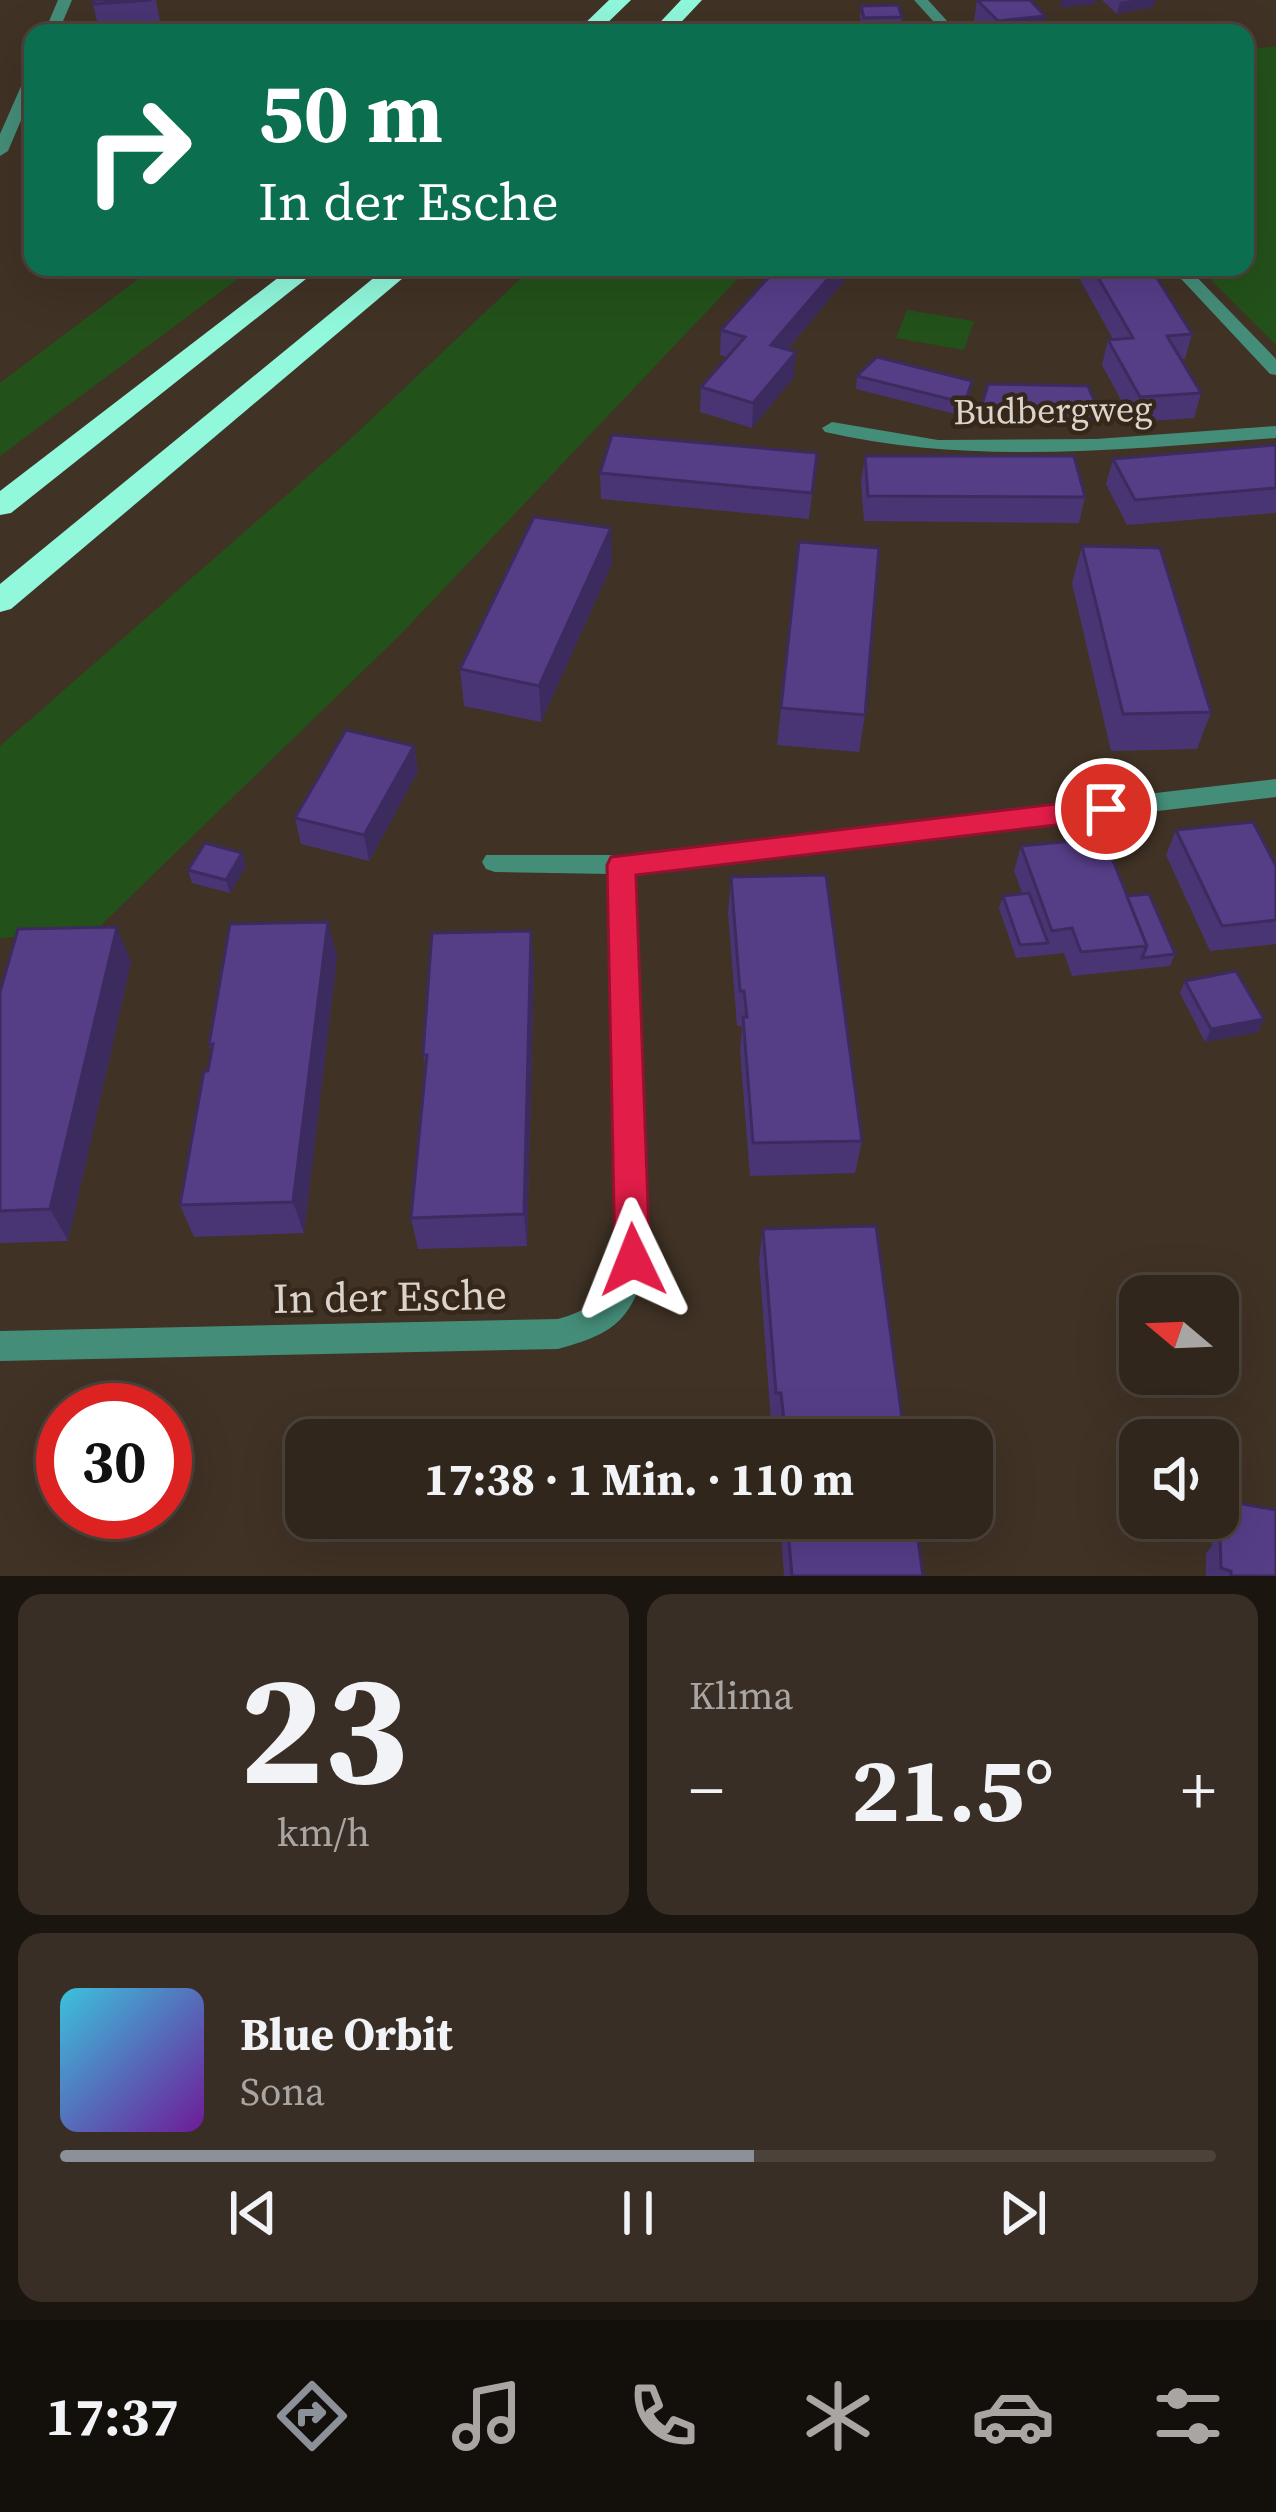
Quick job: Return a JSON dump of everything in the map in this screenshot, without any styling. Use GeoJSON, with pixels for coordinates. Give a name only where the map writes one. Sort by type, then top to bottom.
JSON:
{"type":"FeatureCollection","features":[{"type":"Feature","properties":{"kind":"highway"},"geometry":{"type":"LineString","coordinates":[[595,24],[621,0]]}},
{"type":"Feature","properties":{"kind":"highway"},"geometry":{"type":"LineString","coordinates":[[669,24],[692,0]]}},
{"type":"Feature","properties":{"kind":"highway"},"geometry":{"type":"LineString","coordinates":[[0,506],[296,276]]}},
{"type":"Feature","properties":{"kind":"highway"},"geometry":{"type":"LineString","coordinates":[[0,601],[393,276]]}},
{"type":"Feature","properties":{"kind":"street"},"geometry":{"type":"LineString","coordinates":[[921,0],[943,24]]}},
{"type":"Feature","properties":{"kind":"street"},"geometry":{"type":"LineString","coordinates":[[0,151],[24,96]]}},
{"type":"Feature","properties":{"kind":"street"},"geometry":{"type":"LineString","coordinates":[[1187,276],[1276,370]]}},
{"type":"Feature","properties":{"kind":"street","name":"Budbergweg"},"geometry":{"type":"LineString","coordinates":[[832,428],[938,446],[1096,446],[1276,432]]}},
{"type":"Feature","properties":{"kind":"street"},"geometry":{"type":"LineString","coordinates":[[495,862],[621,865],[1276,788]]}},
{"type":"Feature","properties":{"kind":"street","name":"In der Esche"},"geometry":{"type":"LineString","coordinates":[[0,1346],[558,1334],[594,1326],[621,1305],[633,1260],[621,865]]}},
{"type":"Feature","properties":{"kind":"green space"},"geometry":{"type":"Polygon","coordinates":[[[1276,46],[1276,345],[1207,276],[1254,276],[1254,49],[1276,46]]]}},
{"type":"Feature","properties":{"kind":"green space"},"geometry":{"type":"Polygon","coordinates":[[[142,276],[242,276],[0,456],[0,383],[142,276]]]}},
{"type":"Feature","properties":{"kind":"green space"},"geometry":{"type":"Polygon","coordinates":[[[523,276],[740,276],[399,636],[94,932],[0,938],[0,746],[346,443],[523,276]]]}},
{"type":"Feature","properties":{"kind":"green space"},"geometry":{"type":"Polygon","coordinates":[[[907,310],[974,321],[964,350],[896,338],[907,310]]]}},
{"type":"Feature","properties":{"kind":"building"},"geometry":{"type":"Polygon","coordinates":[[[94,0],[151,0],[93,4],[94,0]]]}},
{"type":"Feature","properties":{"kind":"building"},"geometry":{"type":"Polygon","coordinates":[[[977,0],[1030,0],[1045,16],[998,21],[977,0]]]}},
{"type":"Feature","properties":{"kind":"building"},"geometry":{"type":"Polygon","coordinates":[[[898,5],[902,17],[864,18],[861,6],[898,5]]]}},
{"type":"Feature","properties":{"kind":"building"},"geometry":{"type":"Polygon","coordinates":[[[770,276],[830,276],[771,345],[796,352],[753,403],[701,387],[745,337],[721,330],[770,276]]]}},
{"type":"Feature","properties":{"kind":"building"},"geometry":{"type":"Polygon","coordinates":[[[1097,276],[1156,276],[1192,334],[1167,336],[1201,393],[1140,397],[1108,340],[1133,338],[1097,276]]]}},
{"type":"Feature","properties":{"kind":"building"},"geometry":{"type":"Polygon","coordinates":[[[877,357],[972,381],[965,403],[857,376],[877,357]]]}},
{"type":"Feature","properties":{"kind":"building"},"geometry":{"type":"Polygon","coordinates":[[[988,384],[1088,386],[1098,410],[982,405],[988,384]]]}},
{"type":"Feature","properties":{"kind":"building"},"geometry":{"type":"Polygon","coordinates":[[[612,435],[817,453],[812,493],[600,473],[612,435]]]}},
{"type":"Feature","properties":{"kind":"building"},"geometry":{"type":"Polygon","coordinates":[[[1276,445],[1276,488],[1135,500],[1113,459],[1276,445]]]}},
{"type":"Feature","properties":{"kind":"building"},"geometry":{"type":"Polygon","coordinates":[[[865,456],[1074,456],[1085,497],[868,496],[865,456]]]}},
{"type":"Feature","properties":{"kind":"building"},"geometry":{"type":"Polygon","coordinates":[[[534,517],[611,528],[539,686],[460,669],[534,517]]]}},
{"type":"Feature","properties":{"kind":"building"},"geometry":{"type":"Polygon","coordinates":[[[799,542],[879,548],[865,715],[781,708],[799,542]]]}},
{"type":"Feature","properties":{"kind":"building"},"geometry":{"type":"Polygon","coordinates":[[[1082,546],[1160,548],[1211,712],[1123,714],[1082,546]]]}},
{"type":"Feature","properties":{"kind":"building"},"geometry":{"type":"Polygon","coordinates":[[[346,730],[414,746],[364,835],[295,818],[346,730]]]}},
{"type":"Feature","properties":{"kind":"building"},"geometry":{"type":"Polygon","coordinates":[[[1253,822],[1276,866],[1276,920],[1222,926],[1176,830],[1253,822]]]}},
{"type":"Feature","properties":{"kind":"building"},"geometry":{"type":"Polygon","coordinates":[[[1104,838],[1147,946],[1081,952],[1072,928],[1052,931],[1021,846],[1104,838]]]}},
{"type":"Feature","properties":{"kind":"building"},"geometry":{"type":"Polygon","coordinates":[[[205,843],[242,853],[226,880],[188,870],[205,843]]]}},
{"type":"Feature","properties":{"kind":"building"},"geometry":{"type":"Polygon","coordinates":[[[826,875],[862,1141],[753,1143],[743,1017],[747,1017],[744,991],[740,991],[731,877],[826,875]]]}},
{"type":"Feature","properties":{"kind":"building"},"geometry":{"type":"Polygon","coordinates":[[[1029,893],[1048,943],[1020,945],[1003,896],[1029,893]]]}},
{"type":"Feature","properties":{"kind":"building"},"geometry":{"type":"Polygon","coordinates":[[[1149,894],[1175,954],[1142,958],[1147,946],[1127,896],[1149,894]]]}},
{"type":"Feature","properties":{"kind":"building"},"geometry":{"type":"Polygon","coordinates":[[[328,922],[293,1202],[180,1205],[213,1044],[209,1045],[230,924],[328,922]]]}},
{"type":"Feature","properties":{"kind":"building"},"geometry":{"type":"Polygon","coordinates":[[[117,927],[50,1209],[0,1211],[0,992],[18,929],[117,927]]]}},
{"type":"Feature","properties":{"kind":"building"},"geometry":{"type":"Polygon","coordinates":[[[531,931],[524,1214],[411,1218],[427,1055],[423,1055],[432,933],[531,931]]]}},
{"type":"Feature","properties":{"kind":"building"},"geometry":{"type":"Polygon","coordinates":[[[1236,971],[1264,1019],[1211,1029],[1185,981],[1236,971]]]}},
{"type":"Feature","properties":{"kind":"building"},"geometry":{"type":"Polygon","coordinates":[[[876,1226],[902,1419],[784,1419],[781,1393],[776,1393],[763,1229],[876,1226]]]}},
{"type":"Feature","properties":{"kind":"building"},"geometry":{"type":"Polygon","coordinates":[[[1239,1503],[1276,1510],[1276,1576],[1231,1576],[1231,1571],[1221,1568],[1220,1539],[1239,1539],[1239,1503]]]}},
{"type":"Feature","properties":{"kind":"building"},"geometry":{"type":"Polygon","coordinates":[[[789,1539],[918,1539],[923,1576],[792,1576],[789,1539]]]}},
{"type":"Feature","properties":{"kind":"route"},"geometry":{"type":"LineString","coordinates":[[633,1260],[621,865],[1106,809]]}}]}
